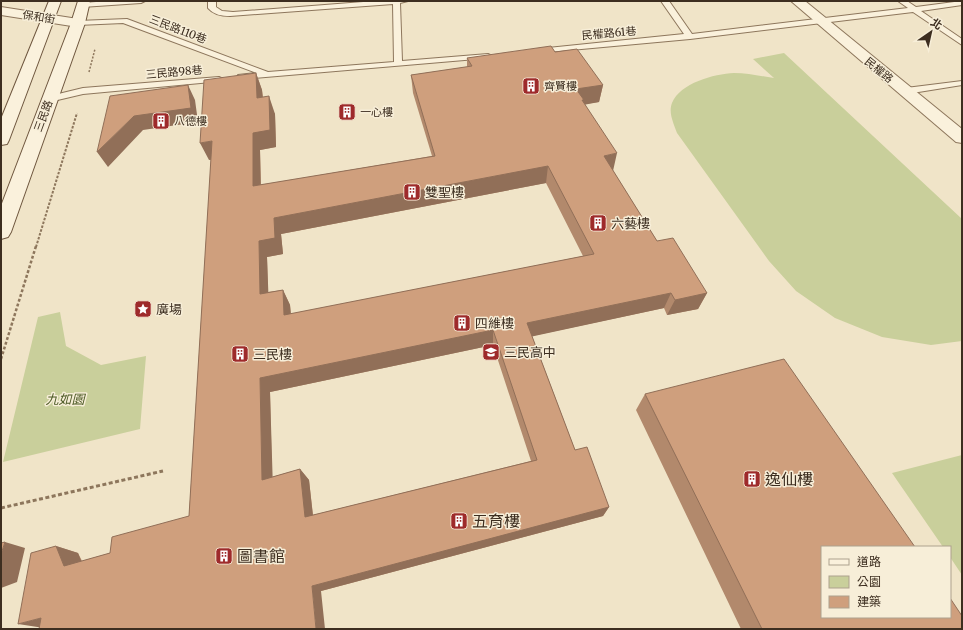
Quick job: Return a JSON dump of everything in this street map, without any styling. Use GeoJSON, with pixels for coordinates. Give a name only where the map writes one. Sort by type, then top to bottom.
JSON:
{"type":"FeatureCollection","features":[{"type":"Feature","properties":{"kind":"main road"},"geometry":{"type":"LineString","coordinates":[[1,140],[55,1]]}},
{"type":"Feature","properties":{"kind":"main road","name":"民權路"},"geometry":{"type":"LineString","coordinates":[[797,1],[962,138]]}},
{"type":"Feature","properties":{"kind":"main road","name":"三民路"},"geometry":{"type":"LineString","coordinates":[[1,232],[78,23],[83,3]]}},
{"type":"Feature","properties":{"kind":"main road","name":"保和街"},"geometry":{"type":"LineString","coordinates":[[4,14],[48,18],[78,23]]}},
{"type":"Feature","properties":{"kind":"lane"},"geometry":{"type":"LineString","coordinates":[[83,3],[141,1]]}},
{"type":"Feature","properties":{"kind":"lane"},"geometry":{"type":"LineString","coordinates":[[212,1],[212,8],[223,14],[404,1]]}},
{"type":"Feature","properties":{"kind":"lane"},"geometry":{"type":"LineString","coordinates":[[396,1],[398,64],[493,55]]}},
{"type":"Feature","properties":{"kind":"lane"},"geometry":{"type":"LineString","coordinates":[[665,1],[690,37]]}},
{"type":"Feature","properties":{"kind":"lane"},"geometry":{"type":"LineString","coordinates":[[902,1],[962,44]]}},
{"type":"Feature","properties":{"kind":"lane","name":"民權路61巷"},"geometry":{"type":"LineString","coordinates":[[532,51],[690,37],[822,22],[962,3]]}},
{"type":"Feature","properties":{"kind":"lane","name":"三民路110巷"},"geometry":{"type":"LineString","coordinates":[[78,23],[124,21],[267,75]]}},
{"type":"Feature","properties":{"kind":"lane","name":"三民路98巷"},"geometry":{"type":"LineString","coordinates":[[49,99],[83,91],[398,64]]}},
{"type":"Feature","properties":{"kind":"lane"},"geometry":{"type":"LineString","coordinates":[[906,92],[962,83]]}},
{"type":"Feature","properties":{"kind":"path"},"geometry":{"type":"LineString","coordinates":[[1,359],[103,21]]}},
{"type":"Feature","properties":{"kind":"path"},"geometry":{"type":"LineString","coordinates":[[1,508],[163,472]]}},
{"type":"Feature","properties":{"kind":"green space"},"geometry":{"type":"Polygon","coordinates":[[[784,53],[962,219],[962,341],[931,345],[882,337],[835,318],[796,291],[769,261],[677,133],[672,118],[671,107],[676,96],[682,90],[698,81],[717,75],[734,73],[774,78],[753,59],[784,53]]]}},
{"type":"Feature","properties":{"kind":"green space","name":"九如園"},"geometry":{"type":"Polygon","coordinates":[[[60,312],[66,346],[101,365],[146,356],[140,429],[3,462],[38,317],[60,312]]]}},
{"type":"Feature","properties":{"kind":"green space"},"geometry":{"type":"Polygon","coordinates":[[[962,455],[962,575],[951,558],[951,546],[942,546],[892,473],[962,455]]]}},
{"type":"Feature","properties":{"kind":"building"},"geometry":{"type":"Polygon","coordinates":[[[551,46],[555,52],[577,49],[603,85],[576,89],[617,153],[604,156],[657,241],[673,238],[707,293],[675,300],[671,293],[527,323],[575,450],[587,447],[609,507],[312,586],[316,629],[39,629],[41,618],[18,624],[31,553],[56,546],[64,566],[110,553],[112,537],[189,516],[212,141],[200,143],[204,80],[256,73],[257,98],[269,96],[270,130],[253,133],[253,186],[435,156],[411,75],[472,66],[467,58],[551,46]],[[548,166],[274,218],[275,238],[259,241],[260,294],[283,290],[284,315],[594,254],[548,166]],[[493,330],[260,378],[262,480],[300,469],[305,517],[537,460],[493,330]]]}},
{"type":"Feature","properties":{"kind":"building"},"geometry":{"type":"Polygon","coordinates":[[[188,85],[191,108],[134,116],[97,152],[110,96],[188,85]]]}},
{"type":"Feature","properties":{"kind":"building","name":"逸仙樓"},"geometry":{"type":"Polygon","coordinates":[[[784,359],[914,546],[821,546],[821,618],[951,618],[951,600],[962,616],[962,629],[762,629],[645,394],[784,359]]]}},
{"type":"Feature","properties":{"kind":"building"},"geometry":{"type":"Polygon","coordinates":[[[5,542],[1,554],[1,543],[5,542]]]}},
{"type":"Feature","properties":{"kind":"place","name":"齊賢樓"},"geometry":{"type":"Point","coordinates":[531,86]}},
{"type":"Feature","properties":{"kind":"place","name":"一心樓"},"geometry":{"type":"Point","coordinates":[347,112]}},
{"type":"Feature","properties":{"kind":"place","name":"八德樓"},"geometry":{"type":"Point","coordinates":[161,121]}},
{"type":"Feature","properties":{"kind":"place","name":"雙聖樓"},"geometry":{"type":"Point","coordinates":[412,192]}},
{"type":"Feature","properties":{"kind":"place","name":"六藝樓"},"geometry":{"type":"Point","coordinates":[598,223]}},
{"type":"Feature","properties":{"kind":"place","name":"廣場"},"geometry":{"type":"Point","coordinates":[143,309]}},
{"type":"Feature","properties":{"kind":"place","name":"四維樓"},"geometry":{"type":"Point","coordinates":[462,323]}},
{"type":"Feature","properties":{"kind":"place","name":"三民高中"},"geometry":{"type":"Point","coordinates":[491,352]}},
{"type":"Feature","properties":{"kind":"place","name":"三民樓"},"geometry":{"type":"Point","coordinates":[240,354]}},
{"type":"Feature","properties":{"kind":"place","name":"逸仙樓"},"geometry":{"type":"Point","coordinates":[752,479]}},
{"type":"Feature","properties":{"kind":"place","name":"五育樓"},"geometry":{"type":"Point","coordinates":[459,521]}},
{"type":"Feature","properties":{"kind":"place","name":"圖書館"},"geometry":{"type":"Point","coordinates":[224,556]}}]}
